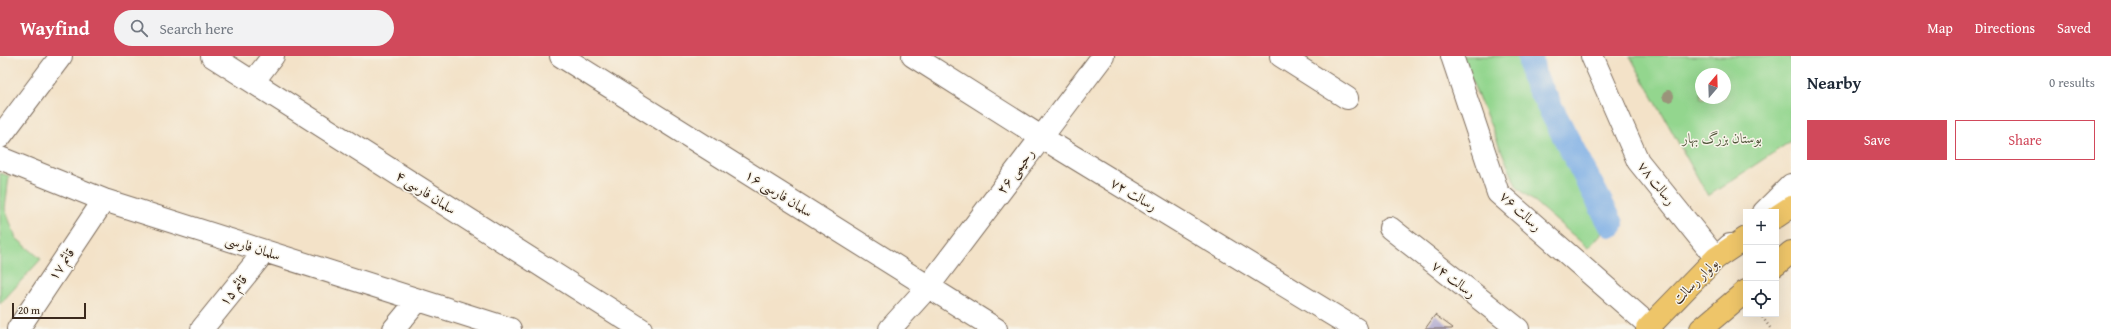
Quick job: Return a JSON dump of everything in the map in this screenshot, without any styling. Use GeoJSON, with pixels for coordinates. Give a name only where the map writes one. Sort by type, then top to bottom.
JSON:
{"type":"FeatureCollection","features":[{"type":"Feature","properties":{"kind":"main road"},"geometry":{"type":"LineString","coordinates":[[1779,215],[1791,207]]}},
{"type":"Feature","properties":{"kind":"main road","name":"بولوار رسالت"},"geometry":{"type":"LineString","coordinates":[[1648,328],[1716,258],[1743,240]]}},
{"type":"Feature","properties":{"kind":"main road"},"geometry":{"type":"LineString","coordinates":[[1779,262],[1791,252]]}},
{"type":"Feature","properties":{"kind":"main road"},"geometry":{"type":"LineString","coordinates":[[1701,329],[1743,293]]}},
{"type":"Feature","properties":{"kind":"street"},"geometry":{"type":"LineString","coordinates":[[0,137],[61,56]]}},
{"type":"Feature","properties":{"kind":"street","name":"سلمان فارسی ۴"},"geometry":{"type":"LineString","coordinates":[[212,56],[641,329]]}},
{"type":"Feature","properties":{"kind":"street"},"geometry":{"type":"LineString","coordinates":[[253,82],[273,56]]}},
{"type":"Feature","properties":{"kind":"street","name":"سلمان فارسی ۱۶"},"geometry":{"type":"LineString","coordinates":[[561,56],[996,329]]}},
{"type":"Feature","properties":{"kind":"street","name":"رسالت ۷۲"},"geometry":{"type":"LineString","coordinates":[[913,56],[1041,137],[1356,329]]}},
{"type":"Feature","properties":{"kind":"street","name":"رحیمی ۲۶"},"geometry":{"type":"LineString","coordinates":[[890,329],[928,287],[1103,56]]}},
{"type":"Feature","properties":{"kind":"street"},"geometry":{"type":"LineString","coordinates":[[1281,56],[1347,98]]}},
{"type":"Feature","properties":{"kind":"street","name":"رسالت ۷۶"},"geometry":{"type":"LineString","coordinates":[[1452,56],[1498,193],[1648,328]]}},
{"type":"Feature","properties":{"kind":"street","name":"رسالت ۷۸"},"geometry":{"type":"LineString","coordinates":[[1592,56],[1638,161],[1716,258]]}},
{"type":"Feature","properties":{"kind":"street","name":"سلمان فارسی"},"geometry":{"type":"LineString","coordinates":[[0,158],[104,200],[510,329]]}},
{"type":"Feature","properties":{"kind":"street"},"geometry":{"type":"LineString","coordinates":[[1767,209],[1791,185]]}},
{"type":"Feature","properties":{"kind":"street","name":"قائم ۱۷"},"geometry":{"type":"LineString","coordinates":[[18,329],[104,200]]}},
{"type":"Feature","properties":{"kind":"street","name":"رسالت ۷۴"},"geometry":{"type":"LineString","coordinates":[[1390,228],[1518,329]]}},
{"type":"Feature","properties":{"kind":"street"},"geometry":{"type":"LineString","coordinates":[[1716,258],[1743,232]]}},
{"type":"Feature","properties":{"kind":"street","name":"قائم ۱۵"},"geometry":{"type":"LineString","coordinates":[[202,329],[265,251]]}},
{"type":"Feature","properties":{"kind":"street"},"geometry":{"type":"LineString","coordinates":[[1779,272],[1791,265]]}},
{"type":"Feature","properties":{"kind":"street"},"geometry":{"type":"LineString","coordinates":[[394,329],[418,300]]}},
{"type":"Feature","properties":{"kind":"path"},"geometry":{"type":"LineString","coordinates":[[1762,317],[1771,329]]}},
{"type":"Feature","properties":{"kind":"green space"},"geometry":{"type":"Polygon","coordinates":[[[1461,56],[1519,56],[1523,81],[1602,233],[1588,248],[1517,187],[1461,56]]]}},
{"type":"Feature","properties":{"kind":"green space","name":"بوستان بزرگ بهار"},"geometry":{"type":"Polygon","coordinates":[[[1630,56],[1791,56],[1791,141],[1708,196],[1630,56]]]}},
{"type":"Feature","properties":{"kind":"green space"},"geometry":{"type":"Polygon","coordinates":[[[0,173],[9,176],[5,209],[16,238],[41,259],[0,304],[0,173]]]}},
{"type":"Feature","properties":{"kind":"building"},"geometry":{"type":"Polygon","coordinates":[[[1435,315],[1453,328],[1425,329],[1435,315]]]}},
{"type":"Feature","properties":{"kind":"waterway"},"geometry":{"type":"LineString","coordinates":[[1530,56],[1533,75],[1611,224]]}}]}
